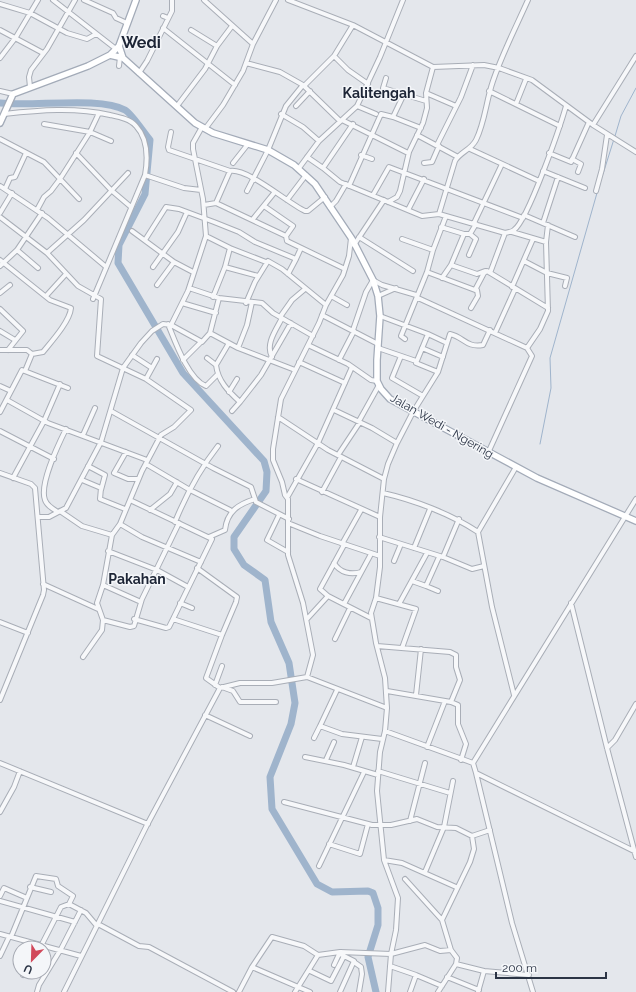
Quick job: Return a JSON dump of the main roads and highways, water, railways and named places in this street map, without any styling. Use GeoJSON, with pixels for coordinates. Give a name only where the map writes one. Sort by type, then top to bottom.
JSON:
{"type":"FeatureCollection","features":[{"type":"Feature","properties":{"kind":"main road"},"geometry":{"type":"LineString","coordinates":[[2,117],[12,95],[110,56],[118,48],[136,0]]}},
{"type":"Feature","properties":{"kind":"main road"},"geometry":{"type":"LineString","coordinates":[[110,56],[122,57],[118,48]]}},
{"type":"Feature","properties":{"kind":"main road","name":"Jalan Wedi - Ngering"},"geometry":{"type":"LineString","coordinates":[[122,57],[204,128],[268,150],[299,168],[306,174],[325,197],[352,241],[373,280],[378,296],[380,316],[378,383],[390,399],[537,478],[636,521]]}},
{"type":"Feature","properties":{"kind":"waterway"},"geometry":{"type":"LineString","coordinates":[[615,136],[621,116],[636,88]]}},
{"type":"Feature","properties":{"kind":"waterway"},"geometry":{"type":"LineString","coordinates":[[0,103],[83,103],[114,106],[128,112],[150,140],[145,194],[119,245],[118,263],[183,373],[264,461],[267,472],[266,491],[234,537],[234,549],[244,565],[265,580],[271,622],[289,663],[295,703],[291,724],[270,777],[272,809],[317,884],[332,892],[368,891],[373,893],[378,908],[378,925],[368,957],[376,992]]}},
{"type":"Feature","properties":{"kind":"waterway"},"geometry":{"type":"LineString","coordinates":[[603,174],[614,139]]}},
{"type":"Feature","properties":{"kind":"waterway"},"geometry":{"type":"LineString","coordinates":[[540,444],[551,388],[550,358],[597,193]]}},
{"type":"Feature","properties":{"kind":"district","name":"Wedi"},"geometry":{"type":"Point","coordinates":[141,42]}},
{"type":"Feature","properties":{"kind":"district","name":"Kalitengah"},"geometry":{"type":"Point","coordinates":[379,93]}},
{"type":"Feature","properties":{"kind":"district","name":"Pakahan"},"geometry":{"type":"Point","coordinates":[137,579]}}]}
